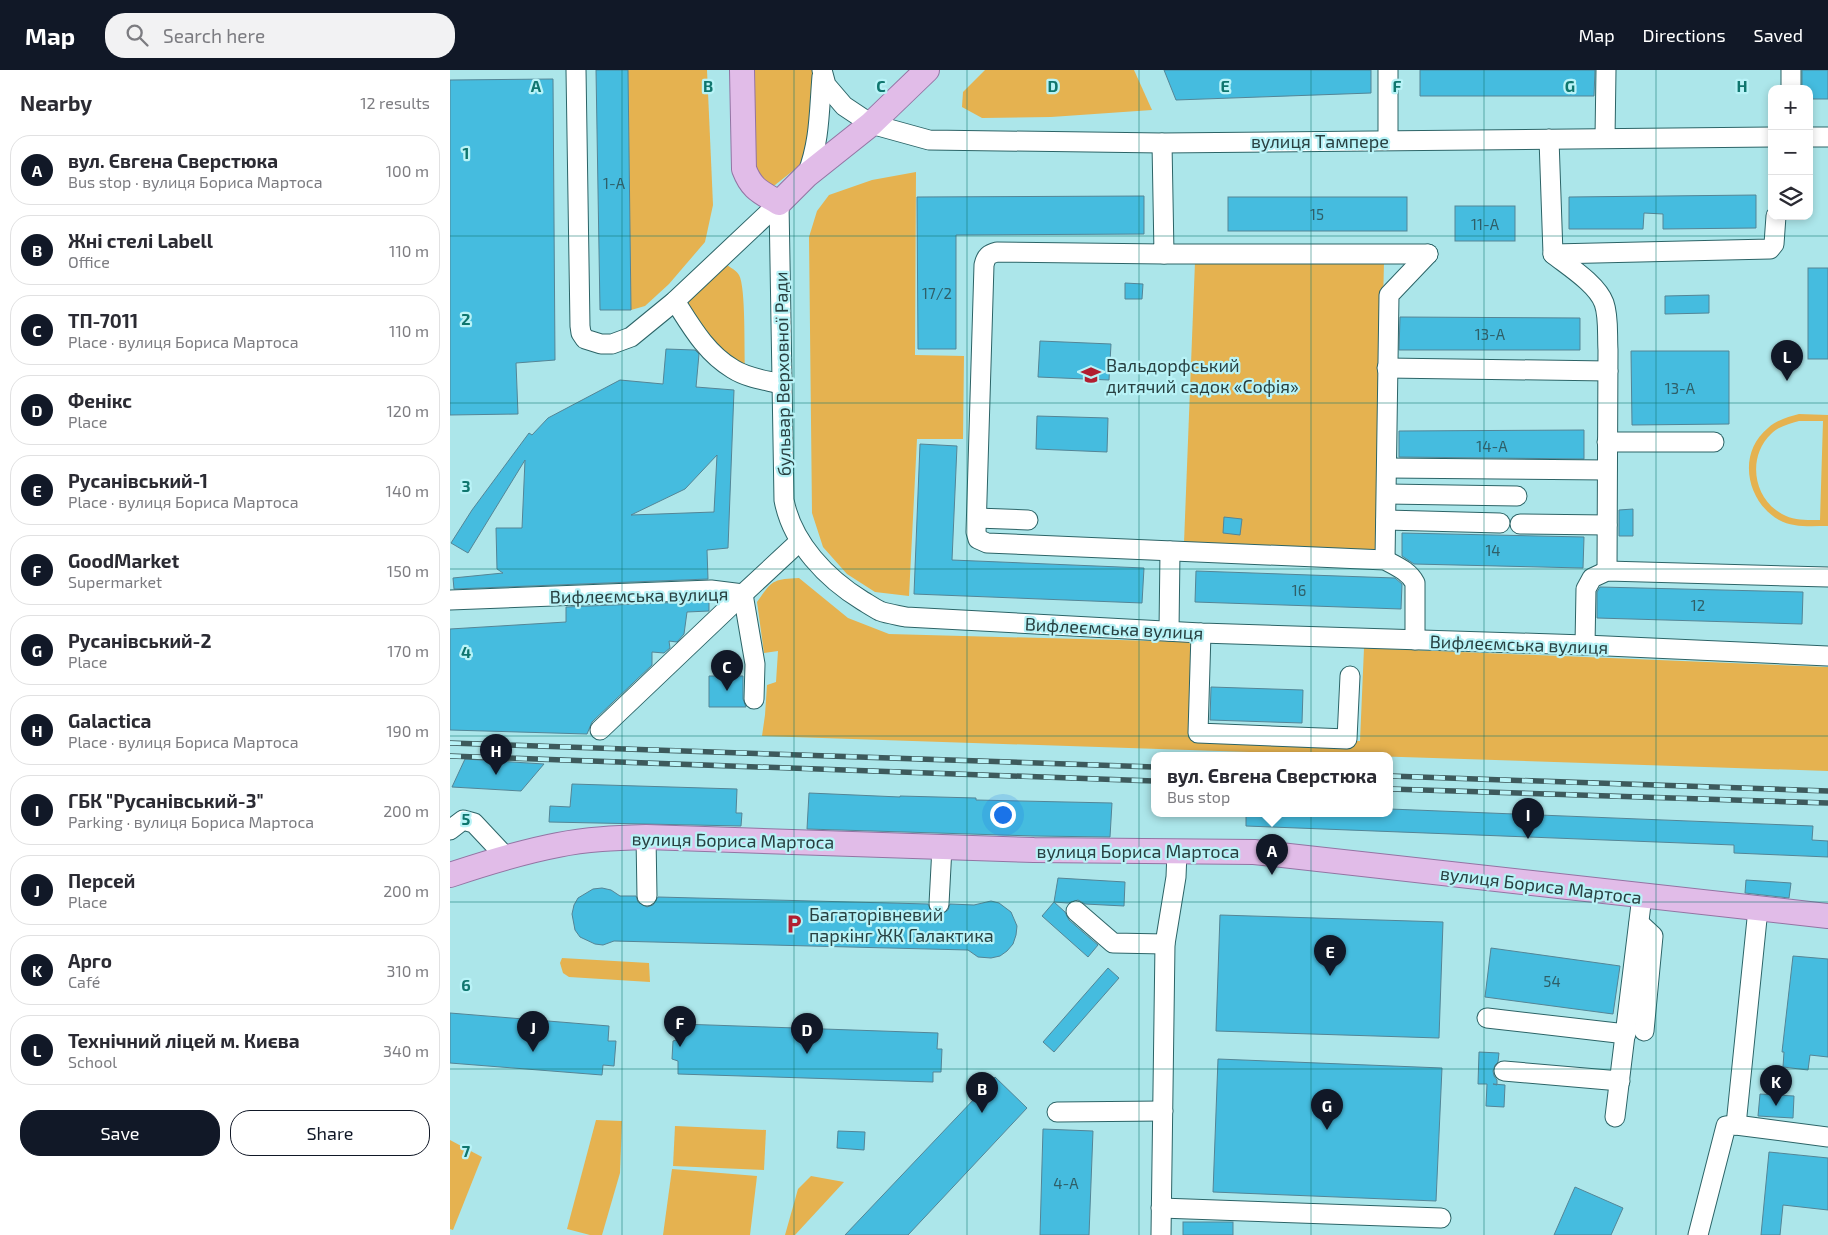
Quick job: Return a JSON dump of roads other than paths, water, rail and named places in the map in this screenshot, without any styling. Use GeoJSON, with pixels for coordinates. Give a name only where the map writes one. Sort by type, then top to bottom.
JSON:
{"type":"FeatureCollection","features":[{"type":"Feature","properties":{"kind":"main road"},"geometry":{"type":"LineString","coordinates":[[742,70],[744,169],[748,181],[755,189],[779,203],[807,175],[871,124],[927,70]]}},
{"type":"Feature","properties":{"kind":"main road","name":"вулиця Бориса Мартоса"},"geometry":{"type":"LineString","coordinates":[[450,875],[506,857],[559,844],[602,838],[646,837],[1034,850],[1254,852],[1828,916]]}},
{"type":"Feature","properties":{"kind":"street"},"geometry":{"type":"LineString","coordinates":[[576,70],[581,333],[585,338],[590,341],[612,344],[631,337],[674,301],[779,203]]}},
{"type":"Feature","properties":{"kind":"street"},"geometry":{"type":"LineString","coordinates":[[1388,70],[1388,140]]}},
{"type":"Feature","properties":{"kind":"street"},"geometry":{"type":"LineString","coordinates":[[1605,138],[1606,70]]}},
{"type":"Feature","properties":{"kind":"street"},"geometry":{"type":"LineString","coordinates":[[1791,70],[1791,85]]}},
{"type":"Feature","properties":{"kind":"street"},"geometry":{"type":"LineString","coordinates":[[822,72],[826,85],[844,106],[871,124]]}},
{"type":"Feature","properties":{"kind":"street"},"geometry":{"type":"LineString","coordinates":[[807,175],[818,139],[822,72]]}},
{"type":"Feature","properties":{"kind":"street","name":"вулиця Тампере"},"geometry":{"type":"LineString","coordinates":[[871,124],[929,140],[1162,143],[1768,137]]}},
{"type":"Feature","properties":{"kind":"street"},"geometry":{"type":"LineString","coordinates":[[1813,137],[1828,137]]}},
{"type":"Feature","properties":{"kind":"street"},"geometry":{"type":"LineString","coordinates":[[1549,139],[1553,254],[1593,287],[1604,303],[1606,314],[1608,371],[1607,571]]}},
{"type":"Feature","properties":{"kind":"street"},"geometry":{"type":"LineString","coordinates":[[1162,143],[1164,254]]}},
{"type":"Feature","properties":{"kind":"street","name":"бульвар Верховної Ради"},"geometry":{"type":"LineString","coordinates":[[779,203],[784,500],[786,514],[800,541]]}},
{"type":"Feature","properties":{"kind":"street"},"geometry":{"type":"LineString","coordinates":[[1553,254],[1770,249],[1774,244],[1776,220]]}},
{"type":"Feature","properties":{"kind":"street"},"geometry":{"type":"LineString","coordinates":[[1385,560],[1389,295],[1428,254],[997,252],[990,253],[986,258],[984,265],[985,437],[976,532],[978,539],[987,543],[1385,560],[1407,572],[1412,576],[1415,583],[1415,640]]}},
{"type":"Feature","properties":{"kind":"street"},"geometry":{"type":"LineString","coordinates":[[674,301],[706,347],[717,358],[734,370],[781,384]]}},
{"type":"Feature","properties":{"kind":"street"},"geometry":{"type":"LineString","coordinates":[[1387,368],[1608,371]]}},
{"type":"Feature","properties":{"kind":"street"},"geometry":{"type":"LineString","coordinates":[[1608,442],[1714,442]]}},
{"type":"Feature","properties":{"kind":"street"},"geometry":{"type":"LineString","coordinates":[[1387,468],[1607,470]]}},
{"type":"Feature","properties":{"kind":"street"},"geometry":{"type":"LineString","coordinates":[[1387,494],[1517,496]]}},
{"type":"Feature","properties":{"kind":"street"},"geometry":{"type":"LineString","coordinates":[[977,518],[1028,520]]}},
{"type":"Feature","properties":{"kind":"street"},"geometry":{"type":"LineString","coordinates":[[1386,520],[1500,523]]}},
{"type":"Feature","properties":{"kind":"street"},"geometry":{"type":"LineString","coordinates":[[1520,524],[1607,525]]}},
{"type":"Feature","properties":{"kind":"street","name":"Вифлеємська вулиця"},"geometry":{"type":"LineString","coordinates":[[450,600],[711,590],[743,594],[800,541],[818,564],[846,591],[879,610],[906,617],[1201,633],[1585,645],[1828,656]]}},
{"type":"Feature","properties":{"kind":"street"},"geometry":{"type":"LineString","coordinates":[[1169,631],[1170,551]]}},
{"type":"Feature","properties":{"kind":"street"},"geometry":{"type":"LineString","coordinates":[[1585,645],[1586,589],[1592,578],[1607,571],[1828,577]]}},
{"type":"Feature","properties":{"kind":"street"},"geometry":{"type":"LineString","coordinates":[[743,594],[755,664],[754,698]]}},
{"type":"Feature","properties":{"kind":"street"},"geometry":{"type":"LineString","coordinates":[[600,730],[743,594]]}},
{"type":"Feature","properties":{"kind":"street"},"geometry":{"type":"LineString","coordinates":[[1201,633],[1198,733],[1347,739],[1350,676]]}},
{"type":"Feature","properties":{"kind":"street"},"geometry":{"type":"LineString","coordinates":[[450,830],[464,820],[474,822],[506,857]]}},
{"type":"Feature","properties":{"kind":"street"},"geometry":{"type":"LineString","coordinates":[[646,837],[647,896]]}},
{"type":"Feature","properties":{"kind":"street"},"geometry":{"type":"LineString","coordinates":[[940,904],[942,846]]}},
{"type":"Feature","properties":{"kind":"street"},"geometry":{"type":"LineString","coordinates":[[1161,1235],[1165,944],[1176,877],[1177,852]]}},
{"type":"Feature","properties":{"kind":"street"},"geometry":{"type":"LineString","coordinates":[[1615,1117],[1620,1082],[1635,1033],[1639,924],[1642,896]]}},
{"type":"Feature","properties":{"kind":"street"},"geometry":{"type":"LineString","coordinates":[[1736,1125],[1758,909]]}},
{"type":"Feature","properties":{"kind":"street"},"geometry":{"type":"LineString","coordinates":[[1076,910],[1113,943],[1165,944]]}},
{"type":"Feature","properties":{"kind":"street"},"geometry":{"type":"LineString","coordinates":[[1487,1018],[1635,1033]]}},
{"type":"Feature","properties":{"kind":"street"},"geometry":{"type":"LineString","coordinates":[[1504,1071],[1620,1082]]}},
{"type":"Feature","properties":{"kind":"street"},"geometry":{"type":"LineString","coordinates":[[1057,1112],[1163,1111]]}},
{"type":"Feature","properties":{"kind":"street"},"geometry":{"type":"LineString","coordinates":[[1698,1235],[1726,1126],[1736,1125],[1828,1137]]}},
{"type":"Feature","properties":{"kind":"street"},"geometry":{"type":"LineString","coordinates":[[1161,1208],[1441,1218]]}},
{"type":"Feature","properties":{"kind":"railway"},"geometry":{"type":"LineString","coordinates":[[450,743],[1151,767]]}},
{"type":"Feature","properties":{"kind":"railway"},"geometry":{"type":"LineString","coordinates":[[450,756],[1151,781]]}},
{"type":"Feature","properties":{"kind":"railway"},"geometry":{"type":"LineString","coordinates":[[1393,776],[1828,791]]}},
{"type":"Feature","properties":{"kind":"railway"},"geometry":{"type":"LineString","coordinates":[[1393,789],[1828,803]]}},
{"type":"Feature","properties":{"kind":"place","name":"Вальдорфський дитячий садок «Софія»"},"geometry":{"type":"Point","coordinates":[1091,375]}},
{"type":"Feature","properties":{"kind":"place","name":"Технічний ліцей м. Києва"},"geometry":{"type":"Point","coordinates":[1787,381]}},
{"type":"Feature","properties":{"kind":"place","name":"ТП-7011"},"geometry":{"type":"Point","coordinates":[727,691]}},
{"type":"Feature","properties":{"kind":"place","name":"Galactica"},"geometry":{"type":"Point","coordinates":[496,775]}},
{"type":"Feature","properties":{"kind":"place","name":"ГБК \"Русанівський-3\""},"geometry":{"type":"Point","coordinates":[1528,839]}},
{"type":"Feature","properties":{"kind":"place","name":"вул. Євгена Сверстюка"},"geometry":{"type":"Point","coordinates":[1272,875]}},
{"type":"Feature","properties":{"kind":"place","name":"Багаторівневий паркінг ЖК Галактика"},"geometry":{"type":"Point","coordinates":[794,924]}},
{"type":"Feature","properties":{"kind":"place","name":"Русанівський-1"},"geometry":{"type":"Point","coordinates":[1330,976]}},
{"type":"Feature","properties":{"kind":"place","name":"GoodMarket"},"geometry":{"type":"Point","coordinates":[680,1047]}},
{"type":"Feature","properties":{"kind":"place","name":"Персей"},"geometry":{"type":"Point","coordinates":[533,1052]}},
{"type":"Feature","properties":{"kind":"place","name":"Фенікс"},"geometry":{"type":"Point","coordinates":[807,1054]}},
{"type":"Feature","properties":{"kind":"place","name":"Арго"},"geometry":{"type":"Point","coordinates":[1776,1106]}},
{"type":"Feature","properties":{"kind":"place","name":"Жні стелі Labell"},"geometry":{"type":"Point","coordinates":[982,1113]}},
{"type":"Feature","properties":{"kind":"place","name":"Русанівський-2"},"geometry":{"type":"Point","coordinates":[1327,1130]}}]}
